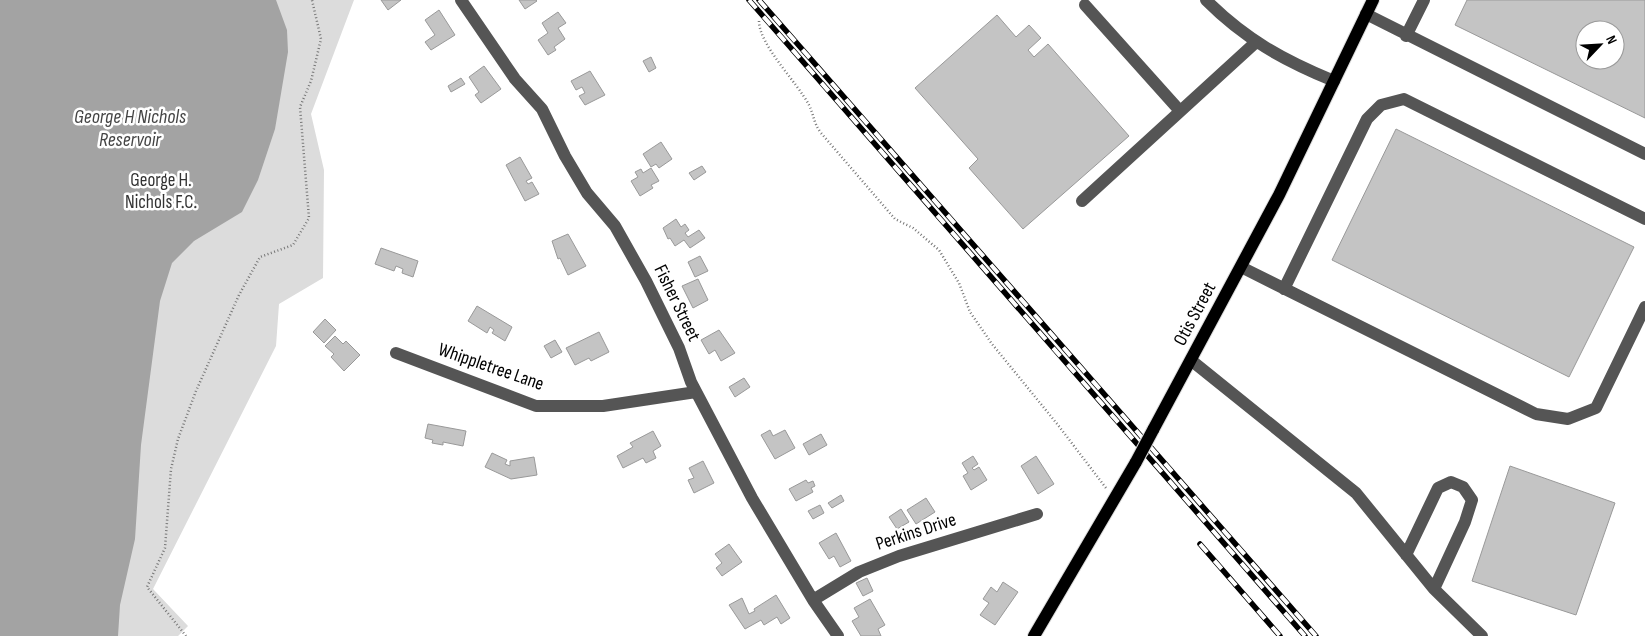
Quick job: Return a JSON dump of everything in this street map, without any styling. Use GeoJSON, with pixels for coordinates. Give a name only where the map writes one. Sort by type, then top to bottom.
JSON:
{"type":"FeatureCollection","features":[{"type":"Feature","properties":{"kind":"main road","name":"Otis Street"},"geometry":{"type":"LineString","coordinates":[[1034,636],[1136,462],[1192,361],[1241,267],[1373,0]]}},
{"type":"Feature","properties":{"kind":"street","name":"Fisher Street"},"geometry":{"type":"LineString","coordinates":[[461,0],[515,79],[542,109],[564,156],[587,193],[615,226],[646,281],[675,339],[696,392],[752,498],[813,600],[838,636]]}},
{"type":"Feature","properties":{"kind":"street"},"geometry":{"type":"LineString","coordinates":[[1206,0],[1255,43],[1293,64],[1334,81]]}},
{"type":"Feature","properties":{"kind":"street"},"geometry":{"type":"LineString","coordinates":[[1406,36],[1424,0]]}},
{"type":"Feature","properties":{"kind":"street"},"geometry":{"type":"LineString","coordinates":[[1085,5],[1180,111]]}},
{"type":"Feature","properties":{"kind":"street"},"geometry":{"type":"LineString","coordinates":[[1366,14],[1406,36],[1645,154]]}},
{"type":"Feature","properties":{"kind":"street"},"geometry":{"type":"LineString","coordinates":[[1082,201],[1255,43]]}},
{"type":"Feature","properties":{"kind":"street"},"geometry":{"type":"LineString","coordinates":[[1284,290],[1368,119],[1381,105],[1404,99],[1645,219]]}},
{"type":"Feature","properties":{"kind":"street"},"geometry":{"type":"LineString","coordinates":[[1241,267],[1536,414],[1568,419],[1596,408],[1645,307]]}},
{"type":"Feature","properties":{"kind":"street","name":"Whippletree Lane"},"geometry":{"type":"LineString","coordinates":[[396,352],[536,406],[603,406],[696,392]]}},
{"type":"Feature","properties":{"kind":"street"},"geometry":{"type":"LineString","coordinates":[[1192,361],[1356,493],[1434,589],[1482,636]]}},
{"type":"Feature","properties":{"kind":"street"},"geometry":{"type":"LineString","coordinates":[[1406,555],[1438,488],[1451,482],[1463,487],[1472,500],[1465,522],[1434,589]]}},
{"type":"Feature","properties":{"kind":"street","name":"Perkins Drive"},"geometry":{"type":"LineString","coordinates":[[813,600],[858,572],[899,556],[1037,514]]}},
{"type":"Feature","properties":{"kind":"path"},"geometry":{"type":"LineString","coordinates":[[186,636],[147,587],[165,548],[171,469],[178,439],[196,391],[239,295],[260,257],[293,245],[308,218],[300,107],[311,81],[321,39],[312,0]]}},
{"type":"Feature","properties":{"kind":"path"},"geometry":{"type":"LineString","coordinates":[[759,21],[762,38],[808,102],[813,122],[821,133],[895,219],[913,228],[938,250],[959,283],[970,312],[987,338],[1115,498]]}},
{"type":"Feature","properties":{"kind":"green space","name":"George H Nichols Reservoir"},"geometry":{"type":"Polygon","coordinates":[[[0,0],[354,0],[311,114],[324,170],[323,278],[279,304],[276,346],[153,589],[188,626],[178,636],[0,636],[0,0]]]}},
{"type":"Feature","properties":{"kind":"water","name":"George H Nichols Reservoir"},"geometry":{"type":"Polygon","coordinates":[[[0,0],[276,0],[287,30],[288,52],[275,129],[258,180],[242,212],[194,241],[172,263],[160,301],[141,445],[135,539],[120,605],[118,636],[0,636],[0,0]]]}},
{"type":"Feature","properties":{"kind":"building"},"geometry":{"type":"Polygon","coordinates":[[[381,0],[401,0],[388,10],[381,0]]]}},
{"type":"Feature","properties":{"kind":"building"},"geometry":{"type":"Polygon","coordinates":[[[519,0],[536,0],[537,1],[525,9],[519,0]]]}},
{"type":"Feature","properties":{"kind":"building"},"geometry":{"type":"Polygon","coordinates":[[[1467,0],[1645,0],[1645,118],[1455,25],[1467,0]]]}},
{"type":"Feature","properties":{"kind":"building"},"geometry":{"type":"Polygon","coordinates":[[[439,10],[455,35],[431,50],[425,42],[435,35],[425,20],[439,10]]]}},
{"type":"Feature","properties":{"kind":"building"},"geometry":{"type":"Polygon","coordinates":[[[558,12],[566,23],[558,28],[565,39],[554,47],[556,50],[548,55],[538,40],[548,33],[542,23],[558,12]]]}},
{"type":"Feature","properties":{"kind":"building"},"geometry":{"type":"Polygon","coordinates":[[[997,15],[1016,37],[1029,25],[1041,38],[1028,50],[1034,57],[1048,44],[1129,136],[1023,229],[969,168],[978,159],[915,88],[997,15]]]}},
{"type":"Feature","properties":{"kind":"building"},"geometry":{"type":"Polygon","coordinates":[[[651,57],[656,68],[649,72],[643,61],[651,57]]]}},
{"type":"Feature","properties":{"kind":"building"},"geometry":{"type":"Polygon","coordinates":[[[484,66],[501,89],[481,103],[475,95],[479,92],[469,77],[484,66]]]}},
{"type":"Feature","properties":{"kind":"building"},"geometry":{"type":"Polygon","coordinates":[[[590,71],[605,95],[585,105],[579,96],[585,93],[582,87],[576,90],[571,81],[590,71]]]}},
{"type":"Feature","properties":{"kind":"building"},"geometry":{"type":"Polygon","coordinates":[[[461,78],[465,84],[451,92],[448,86],[461,78]]]}},
{"type":"Feature","properties":{"kind":"building"},"geometry":{"type":"Polygon","coordinates":[[[1396,129],[1634,247],[1569,377],[1332,260],[1396,129]]]}},
{"type":"Feature","properties":{"kind":"building"},"geometry":{"type":"Polygon","coordinates":[[[661,142],[672,159],[659,168],[656,164],[651,167],[643,154],[661,142]]]}},
{"type":"Feature","properties":{"kind":"building"},"geometry":{"type":"Polygon","coordinates":[[[520,157],[532,178],[526,181],[528,184],[532,182],[539,194],[525,201],[506,165],[520,157]]]}},
{"type":"Feature","properties":{"kind":"building"},"geometry":{"type":"Polygon","coordinates":[[[702,166],[706,172],[694,180],[689,173],[702,166]]]}},
{"type":"Feature","properties":{"kind":"building"},"geometry":{"type":"Polygon","coordinates":[[[651,168],[659,181],[651,185],[653,188],[640,196],[631,181],[638,177],[635,172],[641,169],[643,173],[651,168]]]}},
{"type":"Feature","properties":{"kind":"building"},"geometry":{"type":"Polygon","coordinates":[[[676,219],[681,227],[685,224],[689,230],[685,233],[688,237],[699,230],[705,238],[690,248],[684,240],[675,246],[670,238],[668,239],[663,228],[676,219]]]}},
{"type":"Feature","properties":{"kind":"building"},"geometry":{"type":"Polygon","coordinates":[[[568,234],[586,266],[568,275],[560,258],[558,259],[552,241],[568,234]]]}},
{"type":"Feature","properties":{"kind":"building"},"geometry":{"type":"Polygon","coordinates":[[[381,248],[418,261],[413,277],[402,273],[403,269],[396,266],[394,271],[375,264],[381,248]]]}},
{"type":"Feature","properties":{"kind":"building"},"geometry":{"type":"Polygon","coordinates":[[[700,256],[708,271],[695,277],[688,262],[700,256]]]}},
{"type":"Feature","properties":{"kind":"building"},"geometry":{"type":"Polygon","coordinates":[[[698,279],[708,300],[693,308],[682,286],[698,279]]]}},
{"type":"Feature","properties":{"kind":"building"},"geometry":{"type":"Polygon","coordinates":[[[477,306],[512,327],[505,341],[492,333],[494,330],[490,327],[487,333],[468,321],[477,306]]]}},
{"type":"Feature","properties":{"kind":"building"},"geometry":{"type":"Polygon","coordinates":[[[325,319],[336,330],[324,343],[313,332],[325,319]]]}},
{"type":"Feature","properties":{"kind":"building"},"geometry":{"type":"Polygon","coordinates":[[[719,330],[735,353],[721,361],[715,350],[709,354],[701,340],[719,330]]]}},
{"type":"Feature","properties":{"kind":"building"},"geometry":{"type":"Polygon","coordinates":[[[599,332],[609,352],[591,361],[589,358],[575,365],[566,348],[599,332]]]}},
{"type":"Feature","properties":{"kind":"building"},"geometry":{"type":"Polygon","coordinates":[[[335,336],[343,344],[346,341],[360,355],[344,371],[331,357],[334,354],[325,346],[335,336]]]}},
{"type":"Feature","properties":{"kind":"building"},"geometry":{"type":"Polygon","coordinates":[[[555,340],[562,352],[551,358],[544,346],[555,340]]]}},
{"type":"Feature","properties":{"kind":"building"},"geometry":{"type":"Polygon","coordinates":[[[744,378],[750,387],[735,397],[729,387],[744,378]]]}},
{"type":"Feature","properties":{"kind":"building"},"geometry":{"type":"Polygon","coordinates":[[[428,424],[466,431],[463,446],[443,442],[443,445],[432,443],[433,440],[425,438],[428,424]]]}},
{"type":"Feature","properties":{"kind":"building"},"geometry":{"type":"Polygon","coordinates":[[[770,430],[773,436],[785,430],[795,448],[775,459],[761,435],[770,430]]]}},
{"type":"Feature","properties":{"kind":"building"},"geometry":{"type":"Polygon","coordinates":[[[653,431],[661,446],[653,451],[656,458],[646,463],[643,458],[623,468],[617,456],[633,447],[630,443],[653,431]]]}},
{"type":"Feature","properties":{"kind":"building"},"geometry":{"type":"Polygon","coordinates":[[[821,434],[827,445],[809,455],[803,444],[821,434]]]}},
{"type":"Feature","properties":{"kind":"building"},"geometry":{"type":"Polygon","coordinates":[[[492,453],[507,460],[505,464],[510,466],[510,461],[534,457],[537,475],[511,479],[485,467],[492,453]]]}},
{"type":"Feature","properties":{"kind":"building"},"geometry":{"type":"Polygon","coordinates":[[[973,456],[978,464],[972,468],[974,470],[979,467],[987,480],[971,490],[963,476],[968,473],[962,463],[973,456]]]}},
{"type":"Feature","properties":{"kind":"building"},"geometry":{"type":"Polygon","coordinates":[[[1036,456],[1054,484],[1038,494],[1021,466],[1036,456]]]}},
{"type":"Feature","properties":{"kind":"building"},"geometry":{"type":"Polygon","coordinates":[[[703,461],[714,483],[694,493],[688,480],[694,478],[689,468],[703,461]]]}},
{"type":"Feature","properties":{"kind":"building"},"geometry":{"type":"Polygon","coordinates":[[[1510,466],[1615,503],[1576,615],[1472,581],[1510,466]]]}},
{"type":"Feature","properties":{"kind":"building"},"geometry":{"type":"Polygon","coordinates":[[[806,480],[808,483],[813,481],[815,486],[811,488],[813,492],[796,501],[789,489],[806,480]]]}},
{"type":"Feature","properties":{"kind":"building"},"geometry":{"type":"Polygon","coordinates":[[[841,495],[844,501],[832,508],[828,503],[841,495]]]}},
{"type":"Feature","properties":{"kind":"building"},"geometry":{"type":"Polygon","coordinates":[[[926,498],[935,512],[916,524],[907,510],[926,498]]]}},
{"type":"Feature","properties":{"kind":"building"},"geometry":{"type":"Polygon","coordinates":[[[820,505],[824,513],[813,519],[808,511],[820,505]]]}},
{"type":"Feature","properties":{"kind":"building"},"geometry":{"type":"Polygon","coordinates":[[[901,509],[909,522],[897,529],[889,517],[901,509]]]}},
{"type":"Feature","properties":{"kind":"building"},"geometry":{"type":"Polygon","coordinates":[[[836,533],[851,561],[840,567],[834,556],[829,559],[819,543],[836,533]]]}},
{"type":"Feature","properties":{"kind":"building"},"geometry":{"type":"Polygon","coordinates":[[[729,544],[742,562],[722,576],[716,568],[722,563],[715,554],[729,544]]]}},
{"type":"Feature","properties":{"kind":"building"},"geometry":{"type":"Polygon","coordinates":[[[867,578],[873,591],[863,596],[856,583],[867,578]]]}},
{"type":"Feature","properties":{"kind":"building"},"geometry":{"type":"Polygon","coordinates":[[[1003,582],[1018,592],[995,625],[980,615],[989,603],[983,599],[991,587],[997,592],[1003,582]]]}},
{"type":"Feature","properties":{"kind":"building"},"geometry":{"type":"Polygon","coordinates":[[[776,595],[790,618],[781,624],[777,617],[764,625],[761,620],[745,629],[729,605],[742,598],[749,614],[776,595]]]}},
{"type":"Feature","properties":{"kind":"building"},"geometry":{"type":"Polygon","coordinates":[[[870,599],[885,625],[878,629],[881,636],[861,636],[852,621],[859,617],[854,608],[870,599]]]}},
{"type":"Feature","properties":{"kind":"railway"},"geometry":{"type":"LineString","coordinates":[[749,0],[1305,636]]}},
{"type":"Feature","properties":{"kind":"railway"},"geometry":{"type":"LineString","coordinates":[[759,0],[1316,636]]}},
{"type":"Feature","properties":{"kind":"railway"},"geometry":{"type":"LineString","coordinates":[[1200,544],[1280,636]]}},
{"type":"Feature","properties":{"kind":"park label","name":"George H. Nichols F.C."},"geometry":{"type":"Point","coordinates":[161,191]}}]}
